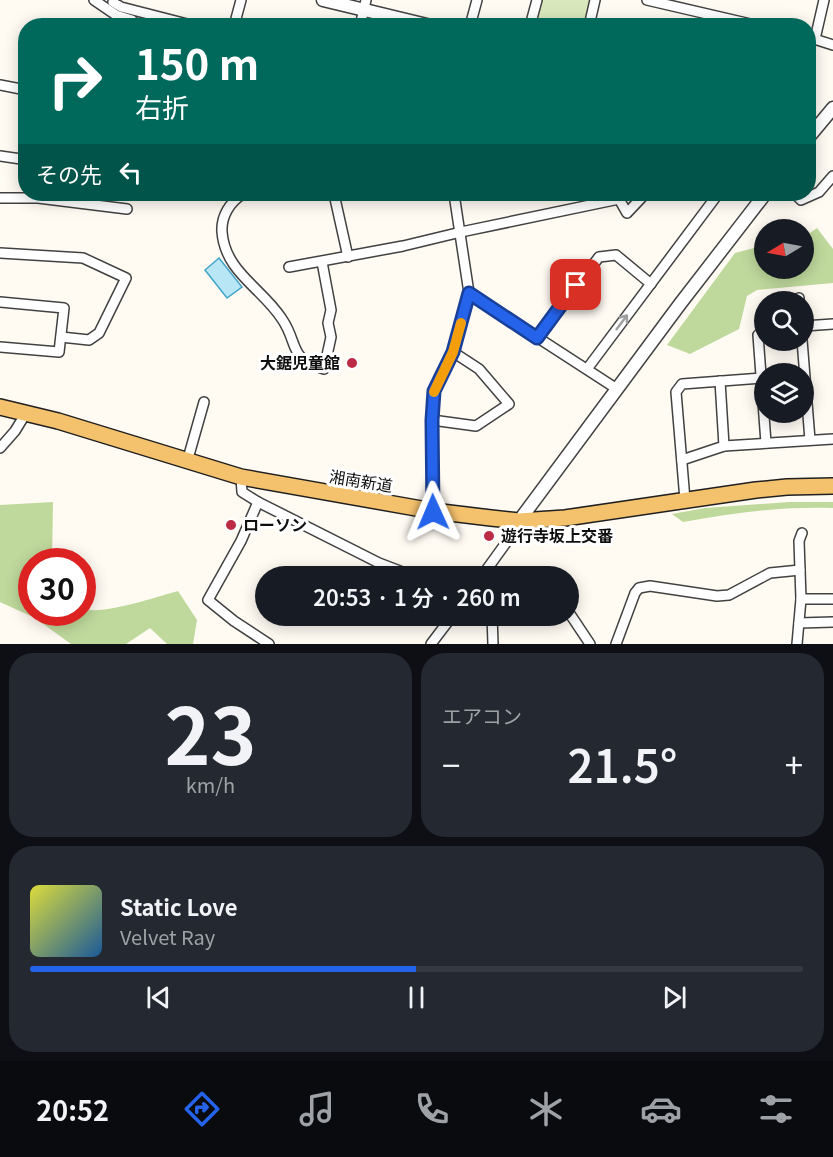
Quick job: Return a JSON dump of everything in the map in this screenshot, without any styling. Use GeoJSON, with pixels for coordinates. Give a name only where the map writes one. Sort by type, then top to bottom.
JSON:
{"type":"FeatureCollection","features":[{"type":"Feature","properties":{"kind":"main road","name":"湘南新道"},"geometry":{"type":"LineString","coordinates":[[0,407],[26,412],[241,477],[433,512],[519,521],[566,518],[787,487],[833,486]]}},
{"type":"Feature","properties":{"kind":"street"},"geometry":{"type":"LineString","coordinates":[[94,0],[126,18]]}},
{"type":"Feature","properties":{"kind":"street"},"geometry":{"type":"LineString","coordinates":[[114,0],[113,2],[121,7],[164,18]]}},
{"type":"Feature","properties":{"kind":"street"},"geometry":{"type":"LineString","coordinates":[[236,18],[241,0]]}},
{"type":"Feature","properties":{"kind":"street"},"geometry":{"type":"LineString","coordinates":[[323,0],[365,5],[398,18]]}},
{"type":"Feature","properties":{"kind":"street"},"geometry":{"type":"LineString","coordinates":[[472,18],[477,0]]}},
{"type":"Feature","properties":{"kind":"street"},"geometry":{"type":"LineString","coordinates":[[532,18],[537,0]]}},
{"type":"Feature","properties":{"kind":"street"},"geometry":{"type":"LineString","coordinates":[[591,18],[595,0]]}},
{"type":"Feature","properties":{"kind":"street"},"geometry":{"type":"LineString","coordinates":[[647,0],[660,1],[727,18]]}},
{"type":"Feature","properties":{"kind":"street"},"geometry":{"type":"LineString","coordinates":[[816,25],[824,0]]}},
{"type":"Feature","properties":{"kind":"street"},"geometry":{"type":"LineString","coordinates":[[816,39],[833,45]]}},
{"type":"Feature","properties":{"kind":"street"},"geometry":{"type":"LineString","coordinates":[[0,85],[18,88]]}},
{"type":"Feature","properties":{"kind":"street"},"geometry":{"type":"LineString","coordinates":[[816,128],[833,108]]}},
{"type":"Feature","properties":{"kind":"street"},"geometry":{"type":"LineString","coordinates":[[0,156],[18,159]]}},
{"type":"Feature","properties":{"kind":"street"},"geometry":{"type":"LineString","coordinates":[[816,193],[833,176]]}},
{"type":"Feature","properties":{"kind":"street"},"geometry":{"type":"LineString","coordinates":[[0,198],[18,198]]}},
{"type":"Feature","properties":{"kind":"street"},"geometry":{"type":"LineString","coordinates":[[62,201],[127,209]]}},
{"type":"Feature","properties":{"kind":"street"},"geometry":{"type":"LineString","coordinates":[[234,201],[223,218],[222,236],[228,256],[234,267],[283,319],[301,359],[308,365],[324,369],[331,337],[328,323],[331,310],[322,262]]}},
{"type":"Feature","properties":{"kind":"street"},"geometry":{"type":"LineString","coordinates":[[336,201],[348,257]]}},
{"type":"Feature","properties":{"kind":"street"},"geometry":{"type":"LineString","coordinates":[[433,512],[434,391],[453,352],[469,293],[455,201]]}},
{"type":"Feature","properties":{"kind":"street"},"geometry":{"type":"LineString","coordinates":[[595,201],[595,205]]}},
{"type":"Feature","properties":{"kind":"street"},"geometry":{"type":"LineString","coordinates":[[289,267],[403,246],[611,201]]}},
{"type":"Feature","properties":{"kind":"street"},"geometry":{"type":"LineString","coordinates":[[620,201],[627,213],[638,201]]}},
{"type":"Feature","properties":{"kind":"street"},"geometry":{"type":"LineString","coordinates":[[587,369],[713,201]]}},
{"type":"Feature","properties":{"kind":"street"},"geometry":{"type":"LineString","coordinates":[[489,566],[519,521],[617,388],[760,201]]}},
{"type":"Feature","properties":{"kind":"street"},"geometry":{"type":"LineString","coordinates":[[0,253],[83,258],[126,278],[99,333],[89,340],[61,337]]}},
{"type":"Feature","properties":{"kind":"street"},"geometry":{"type":"LineString","coordinates":[[537,338],[599,257],[616,255],[651,284]]}},
{"type":"Feature","properties":{"kind":"street"},"geometry":{"type":"LineString","coordinates":[[469,293],[617,388]]}},
{"type":"Feature","properties":{"kind":"street"},"geometry":{"type":"LineString","coordinates":[[0,302],[64,308],[59,352],[0,347]]}},
{"type":"Feature","properties":{"kind":"street"},"geometry":{"type":"LineString","coordinates":[[814,325],[833,324]]}},
{"type":"Feature","properties":{"kind":"street"},"geometry":{"type":"LineString","coordinates":[[803,351],[810,440]]}},
{"type":"Feature","properties":{"kind":"street"},"geometry":{"type":"LineString","coordinates":[[432,420],[476,426],[509,404],[479,369],[453,352]]}},
{"type":"Feature","properties":{"kind":"street"},"geometry":{"type":"LineString","coordinates":[[685,500],[676,392],[682,384],[754,379]]}},
{"type":"Feature","properties":{"kind":"street"},"geometry":{"type":"LineString","coordinates":[[720,381],[724,446]]}},
{"type":"Feature","properties":{"kind":"street"},"geometry":{"type":"LineString","coordinates":[[187,462],[204,402]]}},
{"type":"Feature","properties":{"kind":"street"},"geometry":{"type":"LineString","coordinates":[[0,448],[15,431],[26,412]]}},
{"type":"Feature","properties":{"kind":"street"},"geometry":{"type":"LineString","coordinates":[[765,423],[766,443]]}},
{"type":"Feature","properties":{"kind":"street"},"geometry":{"type":"LineString","coordinates":[[682,460],[724,446],[833,438]]}},
{"type":"Feature","properties":{"kind":"street"},"geometry":{"type":"LineString","coordinates":[[241,477],[242,492],[258,502],[387,566]]}},
{"type":"Feature","properties":{"kind":"street"},"geometry":{"type":"LineString","coordinates":[[258,502],[241,541],[207,600],[269,644]]}},
{"type":"Feature","properties":{"kind":"street"},"geometry":{"type":"LineString","coordinates":[[797,644],[801,598],[799,541],[802,533]]}},
{"type":"Feature","properties":{"kind":"street"},"geometry":{"type":"LineString","coordinates":[[616,644],[639,588],[650,586],[717,596],[729,595],[770,573],[800,570]]}},
{"type":"Feature","properties":{"kind":"street"},"geometry":{"type":"LineString","coordinates":[[801,598],[833,598]]}},
{"type":"Feature","properties":{"kind":"street"},"geometry":{"type":"LineString","coordinates":[[799,623],[833,622]]}},
{"type":"Feature","properties":{"kind":"street"},"geometry":{"type":"LineString","coordinates":[[431,644],[445,626]]}},
{"type":"Feature","properties":{"kind":"street"},"geometry":{"type":"LineString","coordinates":[[492,626],[493,644]]}},
{"type":"Feature","properties":{"kind":"street"},"geometry":{"type":"LineString","coordinates":[[578,626],[590,644]]}},
{"type":"Feature","properties":{"kind":"green space"},"geometry":{"type":"Polygon","coordinates":[[[538,0],[595,0],[591,18],[534,18],[538,0]]]}},
{"type":"Feature","properties":{"kind":"green space"},"geometry":{"type":"Polygon","coordinates":[[[817,228],[833,249],[833,283],[754,291],[747,296],[739,329],[690,354],[667,345],[735,253],[754,248],[754,279],[814,279],[814,230],[817,228]]]}},
{"type":"Feature","properties":{"kind":"green space"},"geometry":{"type":"Polygon","coordinates":[[[53,502],[52,548],[18,548],[18,610],[0,602],[0,505],[53,502]]]}},
{"type":"Feature","properties":{"kind":"green space"},"geometry":{"type":"Polygon","coordinates":[[[789,502],[833,502],[833,508],[758,511],[683,522],[672,514],[705,508],[789,502]]]}},
{"type":"Feature","properties":{"kind":"green space"},"geometry":{"type":"Polygon","coordinates":[[[178,591],[197,620],[193,644],[167,644],[150,628],[126,644],[71,644],[46,626],[96,626],[96,610],[129,605],[178,591]]]}},
{"type":"Feature","properties":{"kind":"water"},"geometry":{"type":"Polygon","coordinates":[[[219,258],[242,287],[227,298],[205,270],[219,258]]]}},
{"type":"Feature","properties":{"kind":"slow traffic"},"geometry":{"type":"LineString","coordinates":[[434,392],[453,352],[461,323]]}},
{"type":"Feature","properties":{"kind":"place","name":"大鋸児童館"},"geometry":{"type":"Point","coordinates":[352,363]}},
{"type":"Feature","properties":{"kind":"place","name":"ローソン"},"geometry":{"type":"Point","coordinates":[231,525]}},
{"type":"Feature","properties":{"kind":"place","name":"遊行寺坂上交番"},"geometry":{"type":"Point","coordinates":[489,536]}},
{"type":"Feature","properties":{"kind":"route"},"geometry":{"type":"LineString","coordinates":[[433,512],[434,391],[453,352],[469,293],[537,338],[576,285]]}}]}
